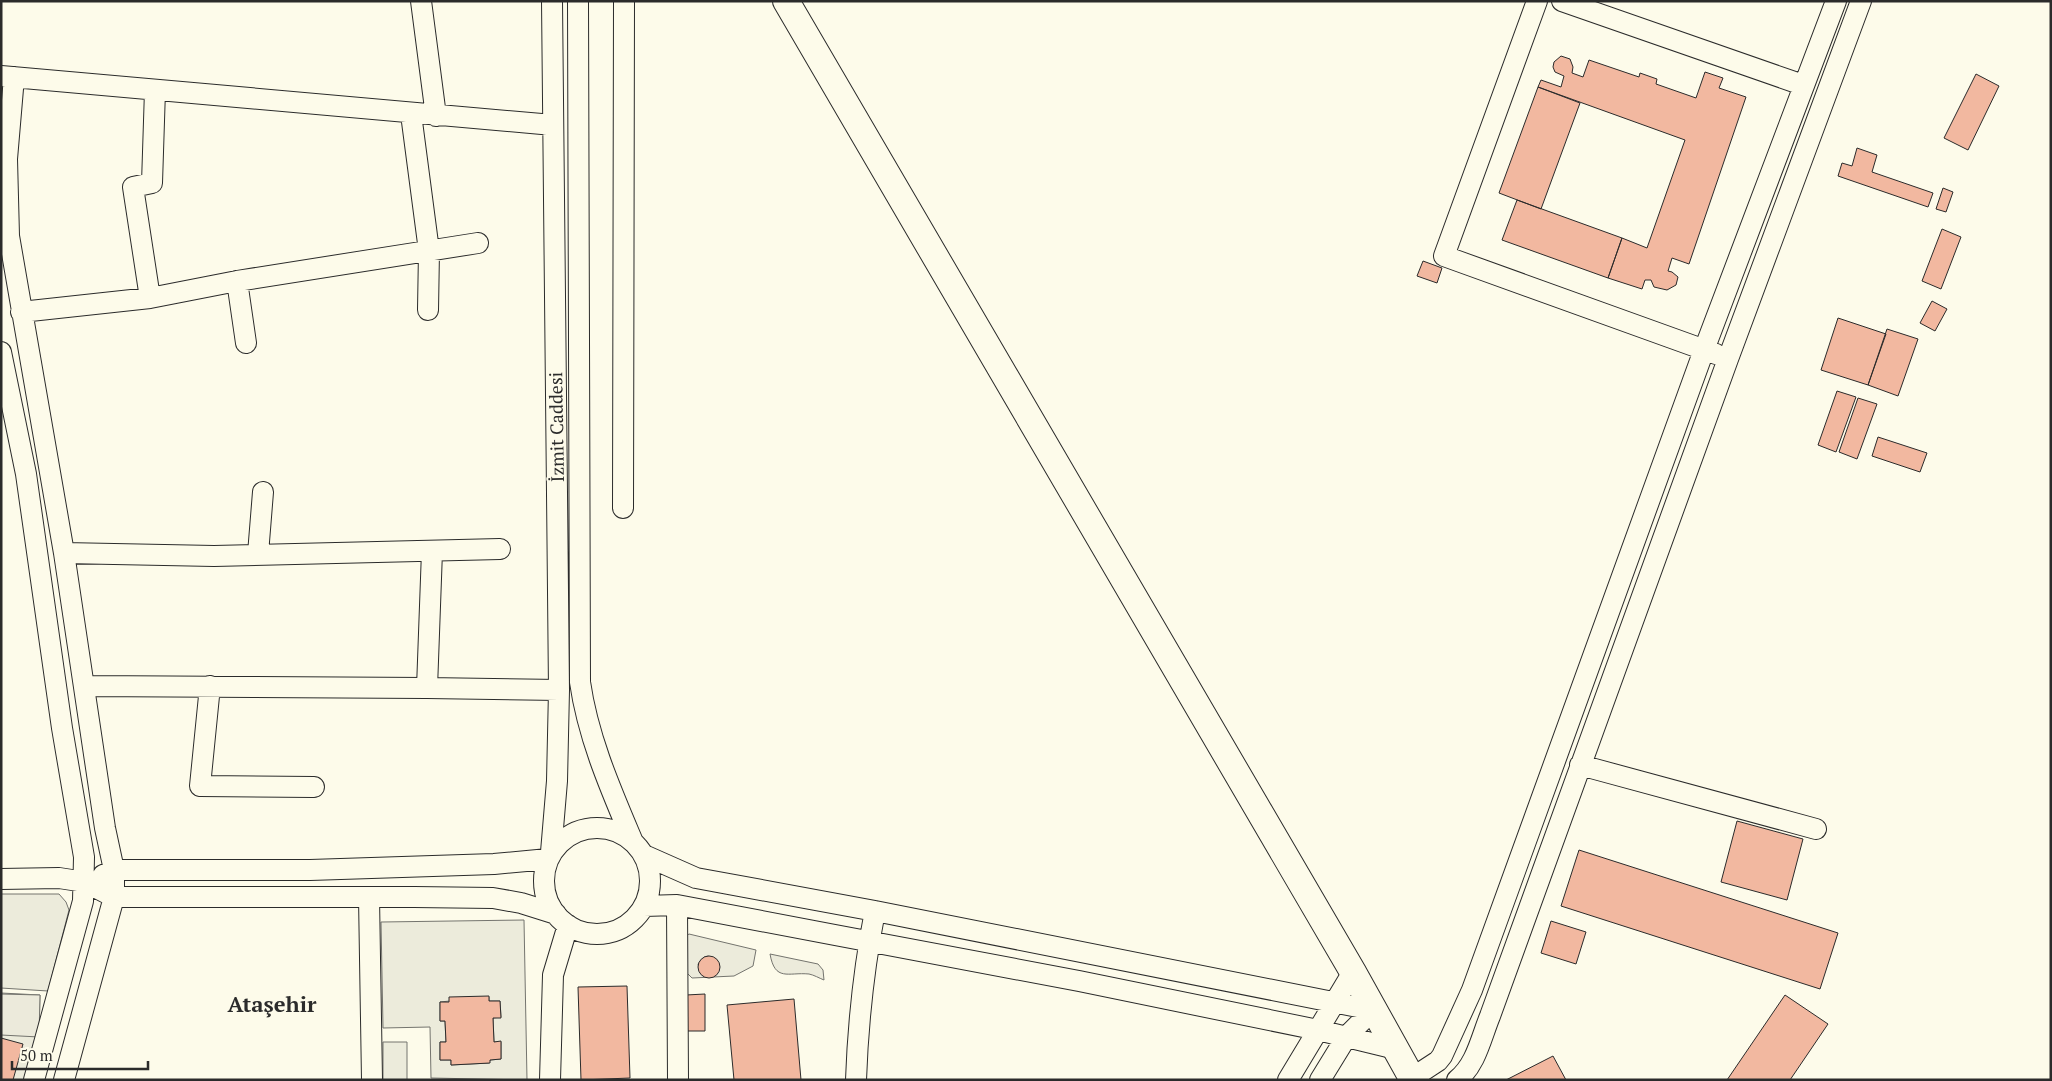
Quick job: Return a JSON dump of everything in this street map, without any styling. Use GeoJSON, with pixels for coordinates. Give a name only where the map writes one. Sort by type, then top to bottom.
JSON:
{"type":"FeatureCollection","features":[{"type":"Feature","properties":{"kind":"main road"},"geometry":{"type":"LineString","coordinates":[[786,1],[1353,972],[1413,1079]]}},
{"type":"Feature","properties":{"kind":"street"},"geometry":{"type":"LineString","coordinates":[[421,1],[436,116]]}},
{"type":"Feature","properties":{"kind":"street","name":"İzmit Caddesi"},"geometry":{"type":"LineString","coordinates":[[552,1],[559,690],[557,781],[550,855],[544,885],[548,900],[562,919],[584,932],[601,934],[618,930],[633,920],[644,906],[650,890],[650,872],[609,786],[590,732],[580,682],[578,1]]}},
{"type":"Feature","properties":{"kind":"street"},"geometry":{"type":"LineString","coordinates":[[623,508],[624,1]]}},
{"type":"Feature","properties":{"kind":"street"},"geometry":{"type":"LineString","coordinates":[[1537,1],[1444,256],[1728,359]]}},
{"type":"Feature","properties":{"kind":"street"},"geometry":{"type":"LineString","coordinates":[[1562,1],[1803,85]]}},
{"type":"Feature","properties":{"kind":"street"},"geometry":{"type":"LineString","coordinates":[[1413,1079],[1442,1056],[1472,990],[1704,350],[1836,1]]}},
{"type":"Feature","properties":{"kind":"street"},"geometry":{"type":"LineString","coordinates":[[1457,1080],[1469,1069],[1474,1057],[1728,359],[1861,1]]}},
{"type":"Feature","properties":{"kind":"street"},"geometry":{"type":"LineString","coordinates":[[64,1080],[114,897],[114,870],[64,553],[9,236],[7,214],[8,77],[411,114],[553,125]]}},
{"type":"Feature","properties":{"kind":"street"},"geometry":{"type":"LineString","coordinates":[[150,298],[133,187],[152,183],[155,90]]}},
{"type":"Feature","properties":{"kind":"street"},"geometry":{"type":"LineString","coordinates":[[411,114],[429,251],[428,310]]}},
{"type":"Feature","properties":{"kind":"street"},"geometry":{"type":"LineString","coordinates":[[21,312],[150,298],[237,281],[478,243]]}},
{"type":"Feature","properties":{"kind":"street"},"geometry":{"type":"LineString","coordinates":[[237,281],[246,343]]}},
{"type":"Feature","properties":{"kind":"street"},"geometry":{"type":"LineString","coordinates":[[1,352],[8,414],[26,474],[62,728],[81,837],[85,882],[83,901],[34,1080]]}},
{"type":"Feature","properties":{"kind":"street"},"geometry":{"type":"LineString","coordinates":[[258,554],[263,492]]}},
{"type":"Feature","properties":{"kind":"street"},"geometry":{"type":"LineString","coordinates":[[64,553],[258,554],[500,549]]}},
{"type":"Feature","properties":{"kind":"street"},"geometry":{"type":"LineString","coordinates":[[427,688],[432,551]]}},
{"type":"Feature","properties":{"kind":"street"},"geometry":{"type":"LineString","coordinates":[[84,686],[559,690]]}},
{"type":"Feature","properties":{"kind":"street"},"geometry":{"type":"LineString","coordinates":[[210,686],[200,786],[314,786]]}},
{"type":"Feature","properties":{"kind":"street"},"geometry":{"type":"LineString","coordinates":[[1580,765],[1816,829]]}},
{"type":"Feature","properties":{"kind":"street"},"geometry":{"type":"LineString","coordinates":[[85,882],[114,870],[315,870],[494,864],[550,855],[574,833],[589,828],[604,828],[620,833],[638,849],[696,878],[875,911],[1373,1010]]}},
{"type":"Feature","properties":{"kind":"street"},"geometry":{"type":"LineString","coordinates":[[1,879],[59,878],[85,882],[114,897],[369,896],[493,898],[521,902],[562,919],[554,974],[550,1080]]}},
{"type":"Feature","properties":{"kind":"street"},"geometry":{"type":"LineString","coordinates":[[369,896],[372,1080]]}},
{"type":"Feature","properties":{"kind":"street"},"geometry":{"type":"LineString","coordinates":[[644,906],[677,905],[869,941],[1079,981],[1346,1036],[1396,1049]]}},
{"type":"Feature","properties":{"kind":"street"},"geometry":{"type":"LineString","coordinates":[[677,905],[678,1080]]}},
{"type":"Feature","properties":{"kind":"street"},"geometry":{"type":"LineString","coordinates":[[856,1080],[859,1014],[875,911]]}},
{"type":"Feature","properties":{"kind":"street"},"geometry":{"type":"LineString","coordinates":[[1288,1080],[1353,972]]}},
{"type":"Feature","properties":{"kind":"street"},"geometry":{"type":"LineString","coordinates":[[39,1015],[56,1003]]}},
{"type":"Feature","properties":{"kind":"street"},"geometry":{"type":"LineString","coordinates":[[1320,1080],[1346,1036],[1373,1010]]}},
{"type":"Feature","properties":{"kind":"shaded area"},"geometry":{"type":"Polygon","coordinates":[[[1,894],[59,894],[66,902],[69,910],[48,991],[1,988],[1,894]]]}},
{"type":"Feature","properties":{"kind":"shaded area"},"geometry":{"type":"Polygon","coordinates":[[[524,920],[527,1080],[431,1078],[430,1027],[383,1028],[381,922],[524,920]],[[489,997],[440,1002],[440,1021],[445,1021],[446,1042],[440,1042],[440,1060],[451,1060],[451,1065],[489,1063],[490,1060],[501,1059],[501,1042],[494,1042],[493,1018],[501,1017],[500,1001],[489,1001],[489,997]]]}},
{"type":"Feature","properties":{"kind":"shaded area"},"geometry":{"type":"Polygon","coordinates":[[[689,934],[756,950],[753,966],[734,976],[692,978],[682,968],[682,939],[689,934]],[[708,956],[704,957],[698,964],[700,973],[708,977],[713,976],[719,969],[717,960],[708,956]]]}},
{"type":"Feature","properties":{"kind":"shaded area"},"geometry":{"type":"Polygon","coordinates":[[[770,954],[818,964],[823,970],[824,980],[809,974],[784,974],[779,972],[772,963],[770,954]]]}},
{"type":"Feature","properties":{"kind":"shaded area"},"geometry":{"type":"Polygon","coordinates":[[[1,993],[40,995],[39,1037],[28,1080],[1,1080],[1,993]]]}},
{"type":"Feature","properties":{"kind":"shaded area"},"geometry":{"type":"Polygon","coordinates":[[[1,994],[40,995],[39,1037],[1,1035],[1,994]]]}},
{"type":"Feature","properties":{"kind":"shaded area"},"geometry":{"type":"Polygon","coordinates":[[[383,1042],[407,1042],[407,1080],[383,1080],[383,1042]]]}},
{"type":"Feature","properties":{"kind":"building"},"geometry":{"type":"Polygon","coordinates":[[[1561,56],[1570,59],[1573,67],[1572,73],[1583,77],[1589,60],[1639,77],[1640,73],[1657,79],[1656,84],[1696,98],[1705,72],[1723,78],[1719,88],[1746,97],[1689,264],[1672,258],[1668,271],[1678,277],[1676,285],[1667,290],[1654,287],[1651,280],[1645,280],[1642,289],[1608,278],[1622,238],[1647,248],[1685,140],[1538,87],[1541,80],[1561,87],[1564,76],[1555,72],[1553,67],[1554,62],[1561,56]]]}},
{"type":"Feature","properties":{"kind":"building"},"geometry":{"type":"Polygon","coordinates":[[[1976,74],[1999,86],[1968,150],[1944,138],[1976,74]]]}},
{"type":"Feature","properties":{"kind":"building"},"geometry":{"type":"Polygon","coordinates":[[[1538,87],[1580,103],[1541,209],[1499,193],[1538,87]]]}},
{"type":"Feature","properties":{"kind":"building"},"geometry":{"type":"Polygon","coordinates":[[[1857,148],[1877,155],[1872,172],[1933,193],[1928,207],[1838,176],[1842,163],[1852,166],[1857,148]]]}},
{"type":"Feature","properties":{"kind":"building"},"geometry":{"type":"Polygon","coordinates":[[[1943,188],[1953,192],[1946,212],[1936,209],[1943,188]]]}},
{"type":"Feature","properties":{"kind":"building"},"geometry":{"type":"Polygon","coordinates":[[[1517,200],[1622,238],[1608,278],[1502,240],[1517,200]]]}},
{"type":"Feature","properties":{"kind":"building"},"geometry":{"type":"Polygon","coordinates":[[[1942,229],[1961,237],[1941,289],[1922,281],[1942,229]]]}},
{"type":"Feature","properties":{"kind":"building"},"geometry":{"type":"Polygon","coordinates":[[[1423,261],[1442,268],[1437,283],[1417,276],[1423,261]]]}},
{"type":"Feature","properties":{"kind":"building"},"geometry":{"type":"Polygon","coordinates":[[[1932,301],[1947,309],[1935,331],[1920,323],[1932,301]]]}},
{"type":"Feature","properties":{"kind":"building"},"geometry":{"type":"Polygon","coordinates":[[[1838,318],[1886,334],[1868,385],[1821,370],[1838,318]]]}},
{"type":"Feature","properties":{"kind":"building"},"geometry":{"type":"Polygon","coordinates":[[[1887,329],[1918,339],[1898,396],[1868,385],[1887,329]]]}},
{"type":"Feature","properties":{"kind":"building"},"geometry":{"type":"Polygon","coordinates":[[[1837,391],[1856,397],[1836,452],[1818,445],[1837,391]]]}},
{"type":"Feature","properties":{"kind":"building"},"geometry":{"type":"Polygon","coordinates":[[[1858,398],[1877,404],[1857,459],[1839,452],[1858,398]]]}},
{"type":"Feature","properties":{"kind":"building"},"geometry":{"type":"Polygon","coordinates":[[[1878,437],[1927,453],[1920,472],[1872,456],[1878,437]]]}},
{"type":"Feature","properties":{"kind":"building"},"geometry":{"type":"Polygon","coordinates":[[[1737,821],[1803,839],[1787,900],[1721,882],[1737,821]]]}},
{"type":"Feature","properties":{"kind":"building"},"geometry":{"type":"Polygon","coordinates":[[[1579,850],[1838,933],[1820,989],[1561,906],[1579,850]]]}},
{"type":"Feature","properties":{"kind":"building"},"geometry":{"type":"Polygon","coordinates":[[[1551,921],[1586,932],[1576,964],[1541,953],[1551,921]]]}},
{"type":"Feature","properties":{"kind":"building"},"geometry":{"type":"Polygon","coordinates":[[[709,956],[717,959],[720,967],[717,975],[709,978],[701,975],[698,967],[701,959],[709,956]]]}},
{"type":"Feature","properties":{"kind":"building"},"geometry":{"type":"Polygon","coordinates":[[[627,986],[630,1078],[581,1080],[578,987],[627,986]]]}},
{"type":"Feature","properties":{"kind":"building"},"geometry":{"type":"Polygon","coordinates":[[[705,994],[705,1031],[687,1031],[686,995],[705,994]]]}},
{"type":"Feature","properties":{"kind":"building"},"geometry":{"type":"Polygon","coordinates":[[[1785,995],[1828,1024],[1790,1080],[1727,1080],[1785,995]]]}},
{"type":"Feature","properties":{"kind":"building"},"geometry":{"type":"Polygon","coordinates":[[[489,996],[489,1001],[500,1001],[501,1018],[493,1018],[494,1042],[501,1041],[501,1059],[490,1060],[490,1063],[451,1065],[451,1060],[440,1060],[440,1042],[446,1042],[445,1021],[440,1021],[440,1002],[449,1002],[449,997],[489,996]]]}},
{"type":"Feature","properties":{"kind":"building"},"geometry":{"type":"Polygon","coordinates":[[[794,999],[801,1080],[734,1080],[727,1005],[794,999]]]}},
{"type":"Feature","properties":{"kind":"building"},"geometry":{"type":"Polygon","coordinates":[[[1,1038],[23,1044],[13,1080],[1,1080],[1,1038]]]}},
{"type":"Feature","properties":{"kind":"building"},"geometry":{"type":"Polygon","coordinates":[[[1553,1056],[1566,1080],[1506,1080],[1553,1056]]]}},
{"type":"Feature","properties":{"kind":"district","name":"Ataşehir"},"geometry":{"type":"Point","coordinates":[272,1003]}}]}
